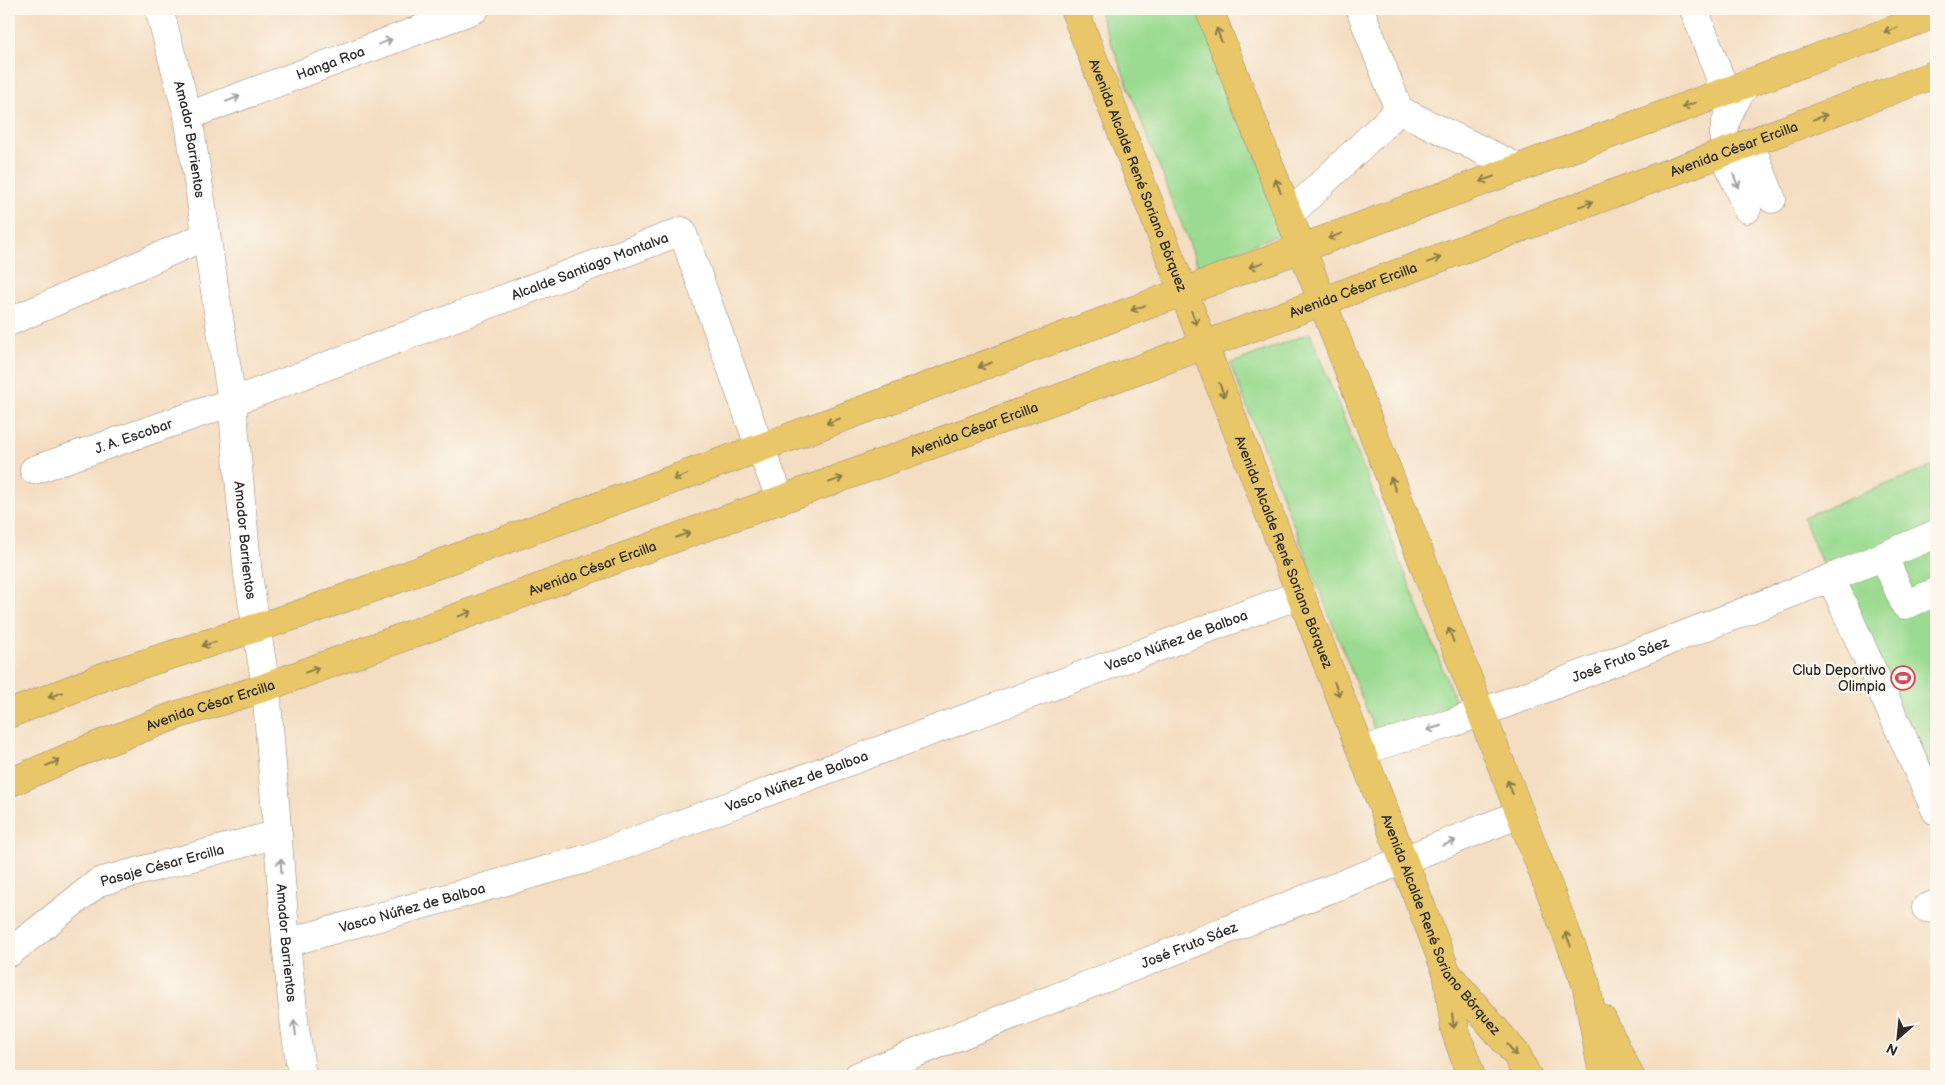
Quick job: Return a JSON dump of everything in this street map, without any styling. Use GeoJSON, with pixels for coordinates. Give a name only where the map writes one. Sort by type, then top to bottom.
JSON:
{"type":"FeatureCollection","features":[{"type":"Feature","properties":{"kind":"main road","name":"Avenida Alcalde René Soriano Bórquez"},"geometry":{"type":"LineString","coordinates":[[1074,9],[1447,973],[1518,1055],[1527,1076]]}},
{"type":"Feature","properties":{"kind":"main road"},"geometry":{"type":"LineString","coordinates":[[1209,9],[1586,984],[1630,1076]]}},
{"type":"Feature","properties":{"kind":"main road"},"geometry":{"type":"LineString","coordinates":[[9,714],[108,675],[255,629],[760,448],[1936,14]]}},
{"type":"Feature","properties":{"kind":"main road","name":"Avenida César Ercilla"},"geometry":{"type":"LineString","coordinates":[[9,783],[83,751],[174,716],[266,687],[781,500],[1936,74]]}},
{"type":"Feature","properties":{"kind":"main road"},"geometry":{"type":"LineString","coordinates":[[1447,973],[1455,1030],[1472,1076]]}},
{"type":"Feature","properties":{"kind":"main road"},"geometry":{"type":"LineString","coordinates":[[1586,984],[1603,1076]]}},
{"type":"Feature","properties":{"kind":"street","name":"Amador Barrientos"},"geometry":{"type":"LineString","coordinates":[[159,9],[188,116],[232,402],[248,575],[255,629],[266,687],[286,943],[302,1076]]}},
{"type":"Feature","properties":{"kind":"street","name":"Hanga Roa"},"geometry":{"type":"LineString","coordinates":[[188,116],[475,9]]}},
{"type":"Feature","properties":{"kind":"street"},"geometry":{"type":"LineString","coordinates":[[1360,9],[1399,110],[1519,168]]}},
{"type":"Feature","properties":{"kind":"street"},"geometry":{"type":"LineString","coordinates":[[1694,9],[1737,87],[1736,98],[1728,114],[1723,132],[1724,152],[1747,209]]}},
{"type":"Feature","properties":{"kind":"street"},"geometry":{"type":"LineString","coordinates":[[1289,215],[1399,110]]}},
{"type":"Feature","properties":{"kind":"street"},"geometry":{"type":"LineString","coordinates":[[1750,143],[1772,199]]}},
{"type":"Feature","properties":{"kind":"street","name":"Alcalde Santiago Montalva"},"geometry":{"type":"LineString","coordinates":[[232,402],[682,231],[760,448],[781,500]]}},
{"type":"Feature","properties":{"kind":"street"},"geometry":{"type":"LineString","coordinates":[[9,322],[206,236]]}},
{"type":"Feature","properties":{"kind":"street","name":"J. A. Escobar"},"geometry":{"type":"LineString","coordinates":[[34,470],[232,402]]}},
{"type":"Feature","properties":{"kind":"street","name":"José Fruto Sáez"},"geometry":{"type":"LineString","coordinates":[[1361,751],[1480,712],[1831,578],[1936,534]]}},
{"type":"Feature","properties":{"kind":"street"},"geometry":{"type":"LineString","coordinates":[[1880,558],[1905,605],[1936,592]]}},
{"type":"Feature","properties":{"kind":"street"},"geometry":{"type":"LineString","coordinates":[[1831,578],[1936,810]]}},
{"type":"Feature","properties":{"kind":"street","name":"Vasco Núñez de Balboa"},"geometry":{"type":"LineString","coordinates":[[286,943],[589,858],[1301,594]]}},
{"type":"Feature","properties":{"kind":"street","name":"José Fruto Sáez"},"geometry":{"type":"LineString","coordinates":[[858,1076],[1520,814]]}},
{"type":"Feature","properties":{"kind":"street","name":"Pasaje César Ercilla"},"geometry":{"type":"LineString","coordinates":[[9,953],[99,882],[278,834]]}},
{"type":"Feature","properties":{"kind":"green space"},"geometry":{"type":"Polygon","coordinates":[[[1098,9],[1199,9],[1286,232],[1198,266],[1098,9]]]}},
{"type":"Feature","properties":{"kind":"green space"},"geometry":{"type":"Polygon","coordinates":[[[1310,333],[1457,705],[1377,736],[1230,364],[1310,333]]]}},
{"type":"Feature","properties":{"kind":"green space","name":"Club Deportivo Olimpia"},"geometry":{"type":"Polygon","coordinates":[[[1936,465],[1936,840],[1803,517],[1936,465]]]}},
{"type":"Feature","properties":{"kind":"place","name":"Club Deportivo Olimpia"},"geometry":{"type":"Point","coordinates":[1903,678]}}]}
